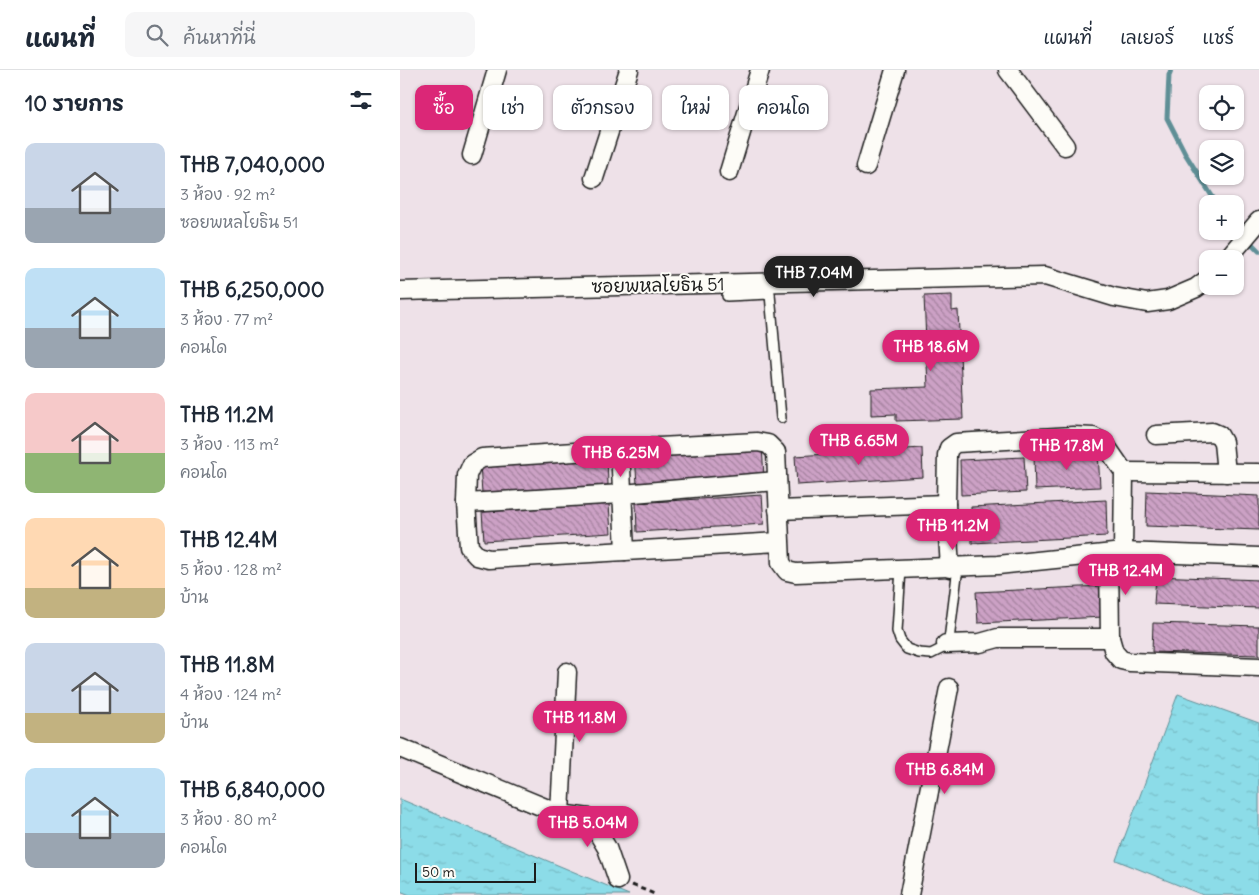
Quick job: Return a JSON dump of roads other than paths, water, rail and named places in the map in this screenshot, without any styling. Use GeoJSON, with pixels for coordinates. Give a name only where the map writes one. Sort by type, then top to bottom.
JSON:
{"type":"FeatureCollection","features":[{"type":"Feature","properties":{"kind":"street"},"geometry":{"type":"LineString","coordinates":[[472,155],[497,70]]}},
{"type":"Feature","properties":{"kind":"street"},"geometry":{"type":"LineString","coordinates":[[594,178],[629,70]]}},
{"type":"Feature","properties":{"kind":"street"},"geometry":{"type":"LineString","coordinates":[[729,172],[760,70]]}},
{"type":"Feature","properties":{"kind":"street"},"geometry":{"type":"LineString","coordinates":[[866,166],[895,70]]}},
{"type":"Feature","properties":{"kind":"street"},"geometry":{"type":"LineString","coordinates":[[1008,70],[1065,146]]}},
{"type":"Feature","properties":{"kind":"street"},"geometry":{"type":"LineString","coordinates":[[1235,250],[1259,221]]}},
{"type":"Feature","properties":{"kind":"street","name":"ซอยพหลโยธิน 51"},"geometry":{"type":"LineString","coordinates":[[400,292],[770,288],[1045,276],[1114,296],[1147,303],[1168,300],[1199,286]]}},
{"type":"Feature","properties":{"kind":"street"},"geometry":{"type":"LineString","coordinates":[[1156,435],[1212,432],[1219,436],[1222,442],[1226,473]]}},
{"type":"Feature","properties":{"kind":"street"},"geometry":{"type":"LineString","coordinates":[[954,567],[946,504],[947,455],[949,448],[956,443],[1073,436],[1093,437],[1104,443],[1124,472],[1110,638],[1114,652],[1121,660],[1130,662],[1259,667]]}},
{"type":"Feature","properties":{"kind":"street"},"geometry":{"type":"LineString","coordinates":[[780,542],[489,559],[477,556],[469,546],[466,503],[467,475],[472,464],[482,458],[757,442],[768,444],[776,452],[781,563],[787,571],[796,573],[998,565],[1116,553],[1259,557]]}},
{"type":"Feature","properties":{"kind":"street"},"geometry":{"type":"LineString","coordinates":[[620,449],[624,551]]}},
{"type":"Feature","properties":{"kind":"street"},"geometry":{"type":"LineString","coordinates":[[1124,472],[1259,473]]}},
{"type":"Feature","properties":{"kind":"street"},"geometry":{"type":"LineString","coordinates":[[466,503],[622,494],[777,481]]}},
{"type":"Feature","properties":{"kind":"street"},"geometry":{"type":"LineString","coordinates":[[778,510],[946,504]]}},
{"type":"Feature","properties":{"kind":"street"},"geometry":{"type":"LineString","coordinates":[[946,644],[980,643],[998,638],[1110,638]]}},
{"type":"Feature","properties":{"kind":"street"},"geometry":{"type":"LineString","coordinates":[[560,814],[567,672]]}},
{"type":"Feature","properties":{"kind":"street"},"geometry":{"type":"LineString","coordinates":[[909,895],[949,688]]}},
{"type":"Feature","properties":{"kind":"street"},"geometry":{"type":"LineString","coordinates":[[400,748],[560,814],[589,818],[607,848],[618,880]]}},
{"type":"Feature","properties":{"kind":"lane"},"geometry":{"type":"LineString","coordinates":[[727,296],[770,288],[781,418]]}},
{"type":"Feature","properties":{"kind":"lane"},"geometry":{"type":"LineString","coordinates":[[901,570],[897,631],[900,640],[907,649],[931,654],[941,649],[949,640],[954,567]]}},
{"type":"Feature","properties":{"kind":"water"},"geometry":{"type":"Polygon","coordinates":[[[1178,694],[1259,723],[1259,895],[1203,895],[1116,860],[1178,694]]]}},
{"type":"Feature","properties":{"kind":"water"},"geometry":{"type":"Polygon","coordinates":[[[400,799],[629,895],[410,895],[400,891],[400,799]]]}},
{"type":"Feature","properties":{"kind":"waterway"},"geometry":{"type":"LineString","coordinates":[[1171,70],[1169,75],[1167,118],[1186,155],[1211,195]]}},
{"type":"Feature","properties":{"kind":"waterway"},"geometry":{"type":"LineString","coordinates":[[1244,236],[1259,251]]}}]}
